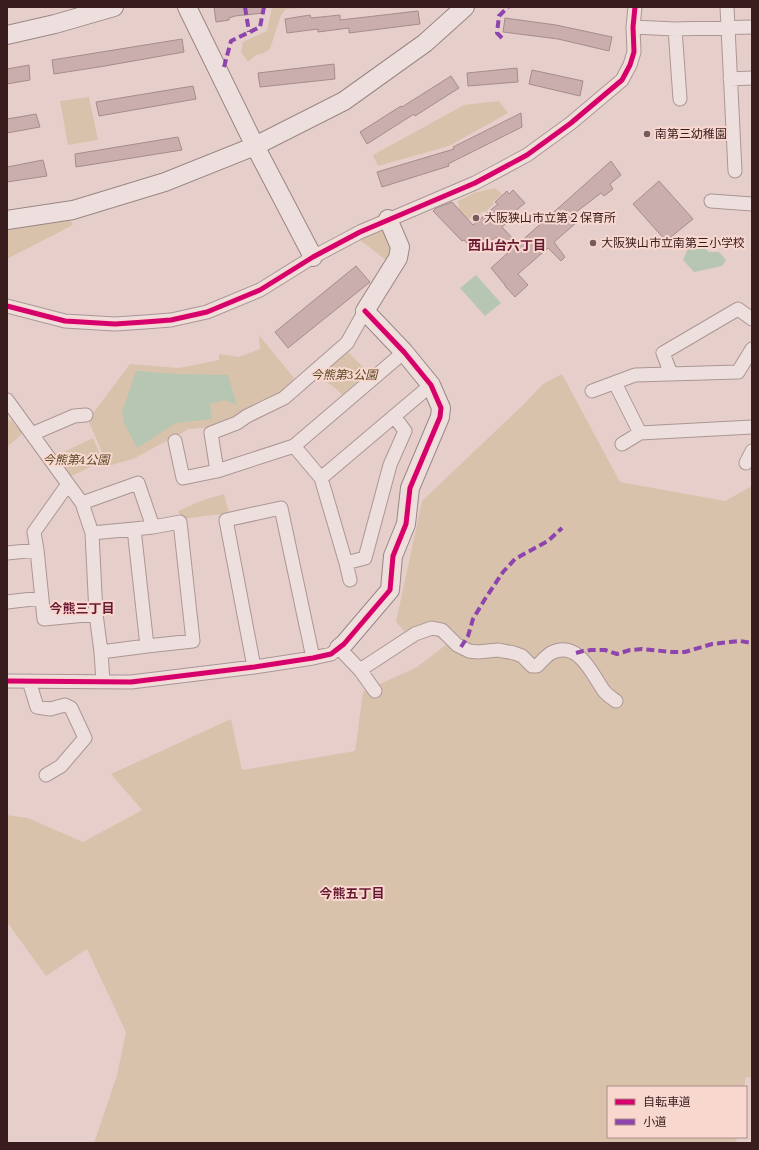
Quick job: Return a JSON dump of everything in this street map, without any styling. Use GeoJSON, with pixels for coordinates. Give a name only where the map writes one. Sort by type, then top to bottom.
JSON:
{"type":"FeatureCollection","features":[{"type":"Feature","properties":{"kind":"street"},"geometry":{"type":"LineString","coordinates":[[7,35],[55,24],[114,7]]}},
{"type":"Feature","properties":{"kind":"street"},"geometry":{"type":"LineString","coordinates":[[187,7],[255,146],[313,257]]}},
{"type":"Feature","properties":{"kind":"street"},"geometry":{"type":"LineString","coordinates":[[7,220],[80,208],[165,182],[255,146],[344,101],[425,43],[465,7]]}},
{"type":"Feature","properties":{"kind":"street"},"geometry":{"type":"LineString","coordinates":[[7,306],[65,322],[115,324],[171,320],[207,312],[260,290],[313,257],[360,232],[475,183],[528,155],[571,123],[622,80],[630,65],[634,52],[633,27],[635,7]]}},
{"type":"Feature","properties":{"kind":"street"},"geometry":{"type":"LineString","coordinates":[[727,7],[735,171]]}},
{"type":"Feature","properties":{"kind":"street"},"geometry":{"type":"LineString","coordinates":[[633,27],[675,29],[752,27]]}},
{"type":"Feature","properties":{"kind":"street"},"geometry":{"type":"LineString","coordinates":[[675,29],[680,99]]}},
{"type":"Feature","properties":{"kind":"street"},"geometry":{"type":"LineString","coordinates":[[730,79],[752,78]]}},
{"type":"Feature","properties":{"kind":"street"},"geometry":{"type":"LineString","coordinates":[[711,201],[752,204]]}},
{"type":"Feature","properties":{"kind":"street"},"geometry":{"type":"LineString","coordinates":[[217,471],[211,433],[237,423],[247,416],[284,398],[347,343],[398,258],[400,247],[388,219]]}},
{"type":"Feature","properties":{"kind":"street"},"geometry":{"type":"LineString","coordinates":[[671,374],[663,353],[738,309],[752,319]]}},
{"type":"Feature","properties":{"kind":"street"},"geometry":{"type":"LineString","coordinates":[[7,681],[131,682],[254,667],[313,658],[331,654],[344,644],[390,590],[393,556],[406,524],[410,488],[440,417],[441,408],[431,385],[404,352],[365,311]]}},
{"type":"Feature","properties":{"kind":"street"},"geometry":{"type":"LineString","coordinates":[[592,391],[634,375],[738,372],[752,349]]}},
{"type":"Feature","properties":{"kind":"street"},"geometry":{"type":"LineString","coordinates":[[176,441],[183,478],[217,471],[294,446],[404,352]]}},
{"type":"Feature","properties":{"kind":"street"},"geometry":{"type":"LineString","coordinates":[[615,382],[640,434]]}},
{"type":"Feature","properties":{"kind":"street"},"geometry":{"type":"LineString","coordinates":[[321,478],[431,385]]}},
{"type":"Feature","properties":{"kind":"street"},"geometry":{"type":"LineString","coordinates":[[9,405],[32,434],[82,504],[92,533],[96,614],[101,652],[102,682]]}},
{"type":"Feature","properties":{"kind":"street"},"geometry":{"type":"LineString","coordinates":[[32,434],[74,416],[86,415]]}},
{"type":"Feature","properties":{"kind":"street"},"geometry":{"type":"LineString","coordinates":[[346,563],[365,558],[390,465],[405,431],[394,416]]}},
{"type":"Feature","properties":{"kind":"street"},"geometry":{"type":"LineString","coordinates":[[622,444],[640,434],[752,426]]}},
{"type":"Feature","properties":{"kind":"street"},"geometry":{"type":"LineString","coordinates":[[294,446],[321,478],[350,580]]}},
{"type":"Feature","properties":{"kind":"street"},"geometry":{"type":"LineString","coordinates":[[746,463],[752,451]]}},
{"type":"Feature","properties":{"kind":"street"},"geometry":{"type":"LineString","coordinates":[[82,504],[138,483],[153,527]]}},
{"type":"Feature","properties":{"kind":"street"},"geometry":{"type":"LineString","coordinates":[[68,484],[34,532],[44,619],[96,614]]}},
{"type":"Feature","properties":{"kind":"street"},"geometry":{"type":"LineString","coordinates":[[254,667],[226,520],[281,508],[313,658]]}},
{"type":"Feature","properties":{"kind":"street"},"geometry":{"type":"LineString","coordinates":[[92,533],[153,527],[180,522],[193,641],[101,652]]}},
{"type":"Feature","properties":{"kind":"street"},"geometry":{"type":"LineString","coordinates":[[134,529],[147,646]]}},
{"type":"Feature","properties":{"kind":"street"},"geometry":{"type":"LineString","coordinates":[[7,553],[37,550]]}},
{"type":"Feature","properties":{"kind":"street"},"geometry":{"type":"LineString","coordinates":[[7,602],[41,598]]}},
{"type":"Feature","properties":{"kind":"street"},"geometry":{"type":"LineString","coordinates":[[360,670],[415,634],[432,628],[442,630],[458,645],[469,652],[498,650],[514,653],[522,656],[532,666],[537,666],[551,653],[562,650],[576,653],[585,662],[605,692],[616,701]]}},
{"type":"Feature","properties":{"kind":"street"},"geometry":{"type":"LineString","coordinates":[[339,648],[360,670],[375,691]]}},
{"type":"Feature","properties":{"kind":"street"},"geometry":{"type":"LineString","coordinates":[[28,681],[37,707],[50,709],[64,705],[71,708],[85,738],[61,766],[46,775]]}},
{"type":"Feature","properties":{"kind":"green space"},"geometry":{"type":"Polygon","coordinates":[[[272,7],[303,8],[286,9],[281,15],[270,49],[262,54],[256,55],[248,62],[241,52],[243,42],[267,31],[272,7]]]}},
{"type":"Feature","properties":{"kind":"green space"},"geometry":{"type":"Polygon","coordinates":[[[89,97],[98,140],[68,145],[60,101],[89,97]]]}},
{"type":"Feature","properties":{"kind":"green space"},"geometry":{"type":"Polygon","coordinates":[[[499,101],[508,113],[449,146],[378,166],[373,155],[464,105],[499,101]]]}},
{"type":"Feature","properties":{"kind":"green space"},"geometry":{"type":"Polygon","coordinates":[[[495,188],[502,194],[485,212],[483,211],[474,219],[468,219],[460,211],[458,201],[474,193],[495,188]]]}},
{"type":"Feature","properties":{"kind":"green space"},"geometry":{"type":"Polygon","coordinates":[[[69,217],[73,225],[7,259],[7,225],[69,217]]]}},
{"type":"Feature","properties":{"kind":"green space"},"geometry":{"type":"Polygon","coordinates":[[[382,230],[393,248],[392,257],[386,260],[360,240],[382,230]]]}},
{"type":"Feature","properties":{"kind":"green space"},"geometry":{"type":"Polygon","coordinates":[[[259,335],[294,378],[289,387],[260,404],[213,427],[189,429],[133,459],[108,466],[88,420],[130,364],[179,368],[219,360],[219,354],[239,357],[260,349],[259,335]]]}},
{"type":"Feature","properties":{"kind":"green space","name":"今熊第3公園"},"geometry":{"type":"Polygon","coordinates":[[[348,352],[368,372],[342,395],[334,387],[319,377],[348,352]]]}},
{"type":"Feature","properties":{"kind":"green space"},"geometry":{"type":"Polygon","coordinates":[[[562,374],[620,482],[725,501],[752,486],[752,1078],[746,1077],[744,1086],[607,1086],[607,1138],[738,1138],[735,1143],[94,1143],[117,1075],[126,1032],[87,949],[46,976],[7,922],[7,815],[28,818],[83,842],[142,810],[111,774],[231,719],[242,770],[355,751],[363,692],[417,667],[447,644],[433,634],[409,637],[396,622],[422,501],[543,384],[562,374]]]}},
{"type":"Feature","properties":{"kind":"green space"},"geometry":{"type":"Polygon","coordinates":[[[7,419],[12,421],[23,433],[7,447],[7,419]]]}},
{"type":"Feature","properties":{"kind":"green space","name":"今熊第4公園"},"geometry":{"type":"Polygon","coordinates":[[[93,438],[103,461],[67,478],[53,457],[93,438]]]}},
{"type":"Feature","properties":{"kind":"green space"},"geometry":{"type":"Polygon","coordinates":[[[224,494],[229,513],[182,519],[178,511],[203,500],[224,494]]]}},
{"type":"Feature","properties":{"kind":"shaded area"},"geometry":{"type":"Polygon","coordinates":[[[699,244],[709,252],[719,252],[726,260],[722,266],[694,272],[683,260],[688,248],[699,244]]]}},
{"type":"Feature","properties":{"kind":"shaded area"},"geometry":{"type":"Polygon","coordinates":[[[476,275],[501,303],[485,316],[460,288],[476,275]]]}},
{"type":"Feature","properties":{"kind":"shaded area"},"geometry":{"type":"Polygon","coordinates":[[[136,371],[176,374],[228,375],[237,405],[225,400],[210,404],[212,419],[176,423],[137,448],[124,423],[122,412],[136,371]]]}},
{"type":"Feature","properties":{"kind":"building"},"geometry":{"type":"Polygon","coordinates":[[[214,7],[263,7],[264,13],[235,16],[229,18],[229,20],[216,22],[214,7]]]}},
{"type":"Feature","properties":{"kind":"building"},"geometry":{"type":"Polygon","coordinates":[[[418,11],[420,24],[349,33],[349,28],[318,32],[318,29],[287,33],[285,19],[310,15],[311,18],[340,15],[340,20],[418,11]]]}},
{"type":"Feature","properties":{"kind":"building"},"geometry":{"type":"Polygon","coordinates":[[[505,18],[556,25],[612,37],[609,51],[558,39],[503,32],[505,18]]]}},
{"type":"Feature","properties":{"kind":"building"},"geometry":{"type":"Polygon","coordinates":[[[182,39],[184,52],[54,74],[52,60],[182,39]]]}},
{"type":"Feature","properties":{"kind":"building"},"geometry":{"type":"Polygon","coordinates":[[[334,64],[335,79],[260,87],[258,73],[334,64]]]}},
{"type":"Feature","properties":{"kind":"building"},"geometry":{"type":"Polygon","coordinates":[[[29,65],[30,80],[7,84],[7,69],[29,65]]]}},
{"type":"Feature","properties":{"kind":"building"},"geometry":{"type":"Polygon","coordinates":[[[517,68],[518,82],[468,86],[467,73],[517,68]]]}},
{"type":"Feature","properties":{"kind":"building"},"geometry":{"type":"Polygon","coordinates":[[[532,70],[583,81],[580,96],[529,84],[532,70]]]}},
{"type":"Feature","properties":{"kind":"building"},"geometry":{"type":"Polygon","coordinates":[[[451,76],[459,88],[367,144],[360,132],[451,76]]]}},
{"type":"Feature","properties":{"kind":"building"},"geometry":{"type":"Polygon","coordinates":[[[193,86],[196,99],[99,116],[96,102],[193,86]]]}},
{"type":"Feature","properties":{"kind":"building"},"geometry":{"type":"Polygon","coordinates":[[[521,113],[522,127],[448,164],[449,166],[382,187],[377,172],[454,149],[453,147],[521,113]]]}},
{"type":"Feature","properties":{"kind":"building"},"geometry":{"type":"Polygon","coordinates":[[[36,114],[40,127],[7,133],[7,119],[36,114]]]}},
{"type":"Feature","properties":{"kind":"building"},"geometry":{"type":"Polygon","coordinates":[[[178,137],[182,150],[76,167],[75,154],[178,137]]]}},
{"type":"Feature","properties":{"kind":"building"},"geometry":{"type":"Polygon","coordinates":[[[43,160],[47,176],[7,182],[7,167],[43,160]]]}},
{"type":"Feature","properties":{"kind":"building"},"geometry":{"type":"Polygon","coordinates":[[[611,161],[621,175],[610,184],[613,189],[604,196],[601,193],[571,216],[576,223],[554,242],[565,257],[561,261],[548,248],[518,274],[528,285],[515,297],[491,268],[510,251],[496,237],[481,249],[471,247],[464,240],[462,241],[433,211],[436,208],[452,202],[473,225],[498,204],[495,202],[507,191],[509,194],[513,190],[525,203],[513,213],[516,215],[502,227],[518,244],[611,161]]]}},
{"type":"Feature","properties":{"kind":"building"},"geometry":{"type":"Polygon","coordinates":[[[659,181],[693,219],[666,241],[633,204],[659,181]]]}},
{"type":"Feature","properties":{"kind":"building"},"geometry":{"type":"Polygon","coordinates":[[[356,266],[370,282],[288,348],[275,332],[356,266]]]}},
{"type":"Feature","properties":{"kind":"marked path"},"geometry":{"type":"LineString","coordinates":[[245,7],[249,32]]}},
{"type":"Feature","properties":{"kind":"marked path"},"geometry":{"type":"LineString","coordinates":[[224,67],[231,41],[260,27],[264,7]]}},
{"type":"Feature","properties":{"kind":"marked path"},"geometry":{"type":"LineString","coordinates":[[502,38],[497,33],[499,16],[508,7]]}},
{"type":"Feature","properties":{"kind":"marked path"},"geometry":{"type":"LineString","coordinates":[[461,647],[468,636],[473,619],[503,572],[515,559],[548,541],[562,528]]}},
{"type":"Feature","properties":{"kind":"marked path"},"geometry":{"type":"LineString","coordinates":[[576,653],[591,650],[605,650],[617,654],[630,650],[642,649],[685,652],[712,644],[740,641],[752,643]]}},
{"type":"Feature","properties":{"kind":"cycle path"},"geometry":{"type":"LineString","coordinates":[[7,306],[65,321],[115,324],[171,320],[207,312],[260,290],[313,257],[360,232],[475,183],[527,155],[571,123],[622,80],[630,65],[634,52],[633,27],[635,7]]}},
{"type":"Feature","properties":{"kind":"cycle path"},"geometry":{"type":"LineString","coordinates":[[7,681],[131,682],[254,667],[313,658],[331,654],[344,644],[390,590],[393,556],[406,524],[410,488],[440,417],[441,408],[431,385],[404,352],[365,311]]}},
{"type":"Feature","properties":{"kind":"place","name":"南第三幼稚園"},"geometry":{"type":"Point","coordinates":[647,134]}},
{"type":"Feature","properties":{"kind":"place","name":"大阪狭山市立第２保育所"},"geometry":{"type":"Point","coordinates":[476,218]}},
{"type":"Feature","properties":{"kind":"place","name":"大阪狭山市立南第三小学校"},"geometry":{"type":"Point","coordinates":[593,243]}},
{"type":"Feature","properties":{"kind":"district","name":"西山台六丁目"},"geometry":{"type":"Point","coordinates":[507,245]}},
{"type":"Feature","properties":{"kind":"district","name":"今熊三丁目"},"geometry":{"type":"Point","coordinates":[82,608]}},
{"type":"Feature","properties":{"kind":"district","name":"今熊五丁目"},"geometry":{"type":"Point","coordinates":[352,893]}}]}
